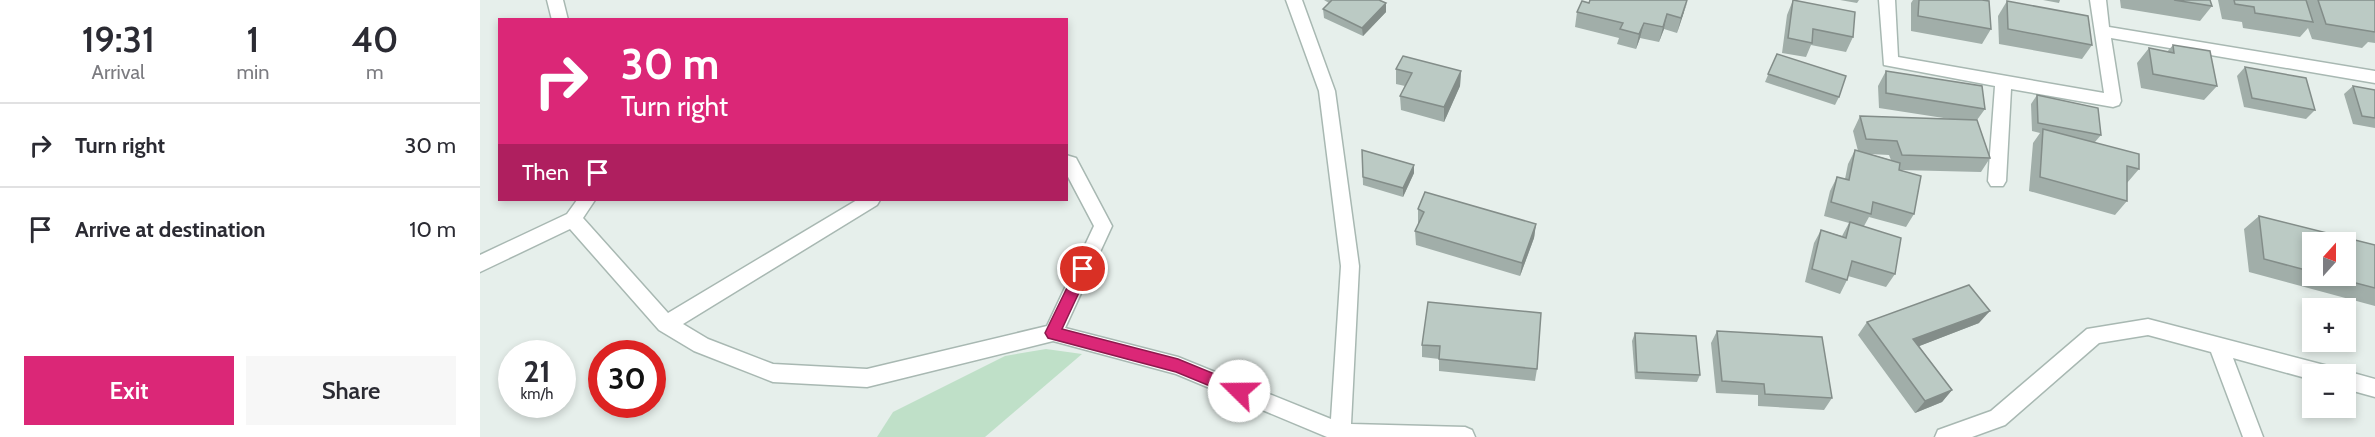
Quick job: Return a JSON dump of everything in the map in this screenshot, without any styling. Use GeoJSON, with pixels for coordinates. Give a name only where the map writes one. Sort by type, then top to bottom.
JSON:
{"type":"FeatureCollection","features":[{"type":"Feature","properties":{"kind":"street"},"geometry":{"type":"LineString","coordinates":[[555,0],[560,18]]}},
{"type":"Feature","properties":{"kind":"street"},"geometry":{"type":"LineString","coordinates":[[1294,0],[1327,91],[1350,266],[1340,435]]}},
{"type":"Feature","properties":{"kind":"street"},"geometry":{"type":"LineString","coordinates":[[1887,0],[1890,61],[2113,101],[2098,0]]}},
{"type":"Feature","properties":{"kind":"street"},"geometry":{"type":"LineString","coordinates":[[2103,31],[2375,77]]}},
{"type":"Feature","properties":{"kind":"street"},"geometry":{"type":"LineString","coordinates":[[1997,181],[2003,81]]}},
{"type":"Feature","properties":{"kind":"street"},"geometry":{"type":"LineString","coordinates":[[1053,333],[1103,226],[1068,162]]}},
{"type":"Feature","properties":{"kind":"street"},"geometry":{"type":"LineString","coordinates":[[480,264],[573,219],[585,201]]}},
{"type":"Feature","properties":{"kind":"street"},"geometry":{"type":"LineString","coordinates":[[666,324],[869,201]]}},
{"type":"Feature","properties":{"kind":"street"},"geometry":{"type":"LineString","coordinates":[[573,219],[666,324],[701,345],[772,373],[867,378],[941,362],[1053,333],[1178,366],[1340,435],[1465,437]]}},
{"type":"Feature","properties":{"kind":"street"},"geometry":{"type":"LineString","coordinates":[[1945,437],[1998,418],[2094,335],[2148,327],[2302,368]]}},
{"type":"Feature","properties":{"kind":"street"},"geometry":{"type":"LineString","coordinates":[[2218,345],[2253,437]]}},
{"type":"Feature","properties":{"kind":"street"},"geometry":{"type":"LineString","coordinates":[[2356,383],[2375,388]]}},
{"type":"Feature","properties":{"kind":"green space"},"geometry":{"type":"Polygon","coordinates":[[[1046,349],[1082,354],[985,437],[877,437],[893,412],[1005,356],[1046,349]]]}},
{"type":"Feature","properties":{"kind":"building"},"geometry":{"type":"Polygon","coordinates":[[[1332,0],[1379,0],[1386,3],[1362,28],[1323,9],[1332,0]]]}},
{"type":"Feature","properties":{"kind":"building"},"geometry":{"type":"Polygon","coordinates":[[[1590,0],[1687,0],[1681,18],[1667,14],[1663,27],[1644,23],[1639,34],[1620,29],[1623,23],[1577,12],[1582,1],[1589,3],[1590,0]]]}},
{"type":"Feature","properties":{"kind":"building"},"geometry":{"type":"Polygon","coordinates":[[[1793,0],[1855,12],[1853,37],[1813,29],[1812,43],[1788,38],[1793,0]]]}},
{"type":"Feature","properties":{"kind":"building"},"geometry":{"type":"Polygon","coordinates":[[[1919,0],[1989,1],[1991,29],[1918,16],[1919,0]]]}},
{"type":"Feature","properties":{"kind":"building"},"geometry":{"type":"Polygon","coordinates":[[[2174,0],[2210,0],[2212,6],[2174,0]]]}},
{"type":"Feature","properties":{"kind":"building"},"geometry":{"type":"Polygon","coordinates":[[[2234,0],[2306,0],[2313,22],[2255,13],[2254,7],[2235,4],[2234,0]]]}},
{"type":"Feature","properties":{"kind":"building"},"geometry":{"type":"Polygon","coordinates":[[[2318,0],[2375,0],[2375,32],[2326,24],[2318,0]]]}},
{"type":"Feature","properties":{"kind":"building"},"geometry":{"type":"Polygon","coordinates":[[[2007,1],[2088,16],[2092,45],[2008,29],[2007,1]]]}},
{"type":"Feature","properties":{"kind":"building"},"geometry":{"type":"Polygon","coordinates":[[[2173,45],[2210,51],[2217,86],[2153,74],[2149,48],[2174,53],[2173,45]]]}},
{"type":"Feature","properties":{"kind":"building"},"geometry":{"type":"Polygon","coordinates":[[[1777,54],[1846,76],[1839,97],[1768,74],[1777,54]]]}},
{"type":"Feature","properties":{"kind":"building"},"geometry":{"type":"Polygon","coordinates":[[[1403,56],[1461,71],[1444,107],[1400,96],[1412,73],[1396,69],[1403,56]]]}},
{"type":"Feature","properties":{"kind":"building"},"geometry":{"type":"Polygon","coordinates":[[[2245,67],[2306,78],[2315,110],[2252,98],[2245,67]]]}},
{"type":"Feature","properties":{"kind":"building"},"geometry":{"type":"Polygon","coordinates":[[[1886,71],[1982,86],[1985,109],[1886,93],[1886,71]]]}},
{"type":"Feature","properties":{"kind":"building"},"geometry":{"type":"Polygon","coordinates":[[[2353,86],[2375,90],[2375,118],[2362,116],[2353,86]]]}},
{"type":"Feature","properties":{"kind":"building"},"geometry":{"type":"Polygon","coordinates":[[[2037,95],[2098,108],[2101,135],[2038,123],[2037,95]]]}},
{"type":"Feature","properties":{"kind":"building"},"geometry":{"type":"Polygon","coordinates":[[[1860,116],[1977,120],[1990,158],[1902,155],[1897,141],[1866,139],[1860,116]]]}},
{"type":"Feature","properties":{"kind":"building"},"geometry":{"type":"Polygon","coordinates":[[[2043,129],[2139,154],[2139,169],[2127,166],[2127,201],[2040,177],[2043,129]]]}},
{"type":"Feature","properties":{"kind":"building"},"geometry":{"type":"Polygon","coordinates":[[[1362,150],[1414,165],[1403,188],[1363,177],[1362,150]]]}},
{"type":"Feature","properties":{"kind":"building"},"geometry":{"type":"Polygon","coordinates":[[[1855,150],[1900,163],[1899,170],[1921,176],[1914,214],[1873,202],[1871,214],[1831,202],[1837,177],[1849,180],[1855,150]]]}},
{"type":"Feature","properties":{"kind":"building"},"geometry":{"type":"Polygon","coordinates":[[[1425,192],[1536,224],[1522,263],[1415,231],[1424,212],[1418,209],[1425,192]]]}},
{"type":"Feature","properties":{"kind":"building"},"geometry":{"type":"Polygon","coordinates":[[[2259,216],[2323,232],[2302,232],[2302,269],[2264,259],[2259,216]]]}},
{"type":"Feature","properties":{"kind":"building"},"geometry":{"type":"Polygon","coordinates":[[[1850,222],[1901,238],[1895,274],[1852,261],[1847,280],[1812,269],[1821,230],[1846,238],[1850,222]]]}},
{"type":"Feature","properties":{"kind":"building"},"geometry":{"type":"Polygon","coordinates":[[[2356,240],[2375,245],[2375,288],[2356,283],[2356,240]]]}},
{"type":"Feature","properties":{"kind":"building"},"geometry":{"type":"Polygon","coordinates":[[[1969,285],[1990,311],[1913,339],[1952,390],[1925,401],[1867,322],[1969,285]]]}},
{"type":"Feature","properties":{"kind":"building"},"geometry":{"type":"Polygon","coordinates":[[[1428,302],[1541,313],[1537,369],[1439,359],[1440,346],[1422,345],[1428,302]]]}},
{"type":"Feature","properties":{"kind":"building"},"geometry":{"type":"Polygon","coordinates":[[[1717,331],[1822,337],[1832,398],[1765,394],[1764,384],[1722,381],[1717,331]]]}},
{"type":"Feature","properties":{"kind":"building"},"geometry":{"type":"Polygon","coordinates":[[[1635,333],[1696,336],[1700,375],[1637,372],[1635,333]]]}},
{"type":"Feature","properties":{"kind":"route"},"geometry":{"type":"LineString","coordinates":[[1083,269],[1053,333],[1178,366],[1239,391]]}}]}
